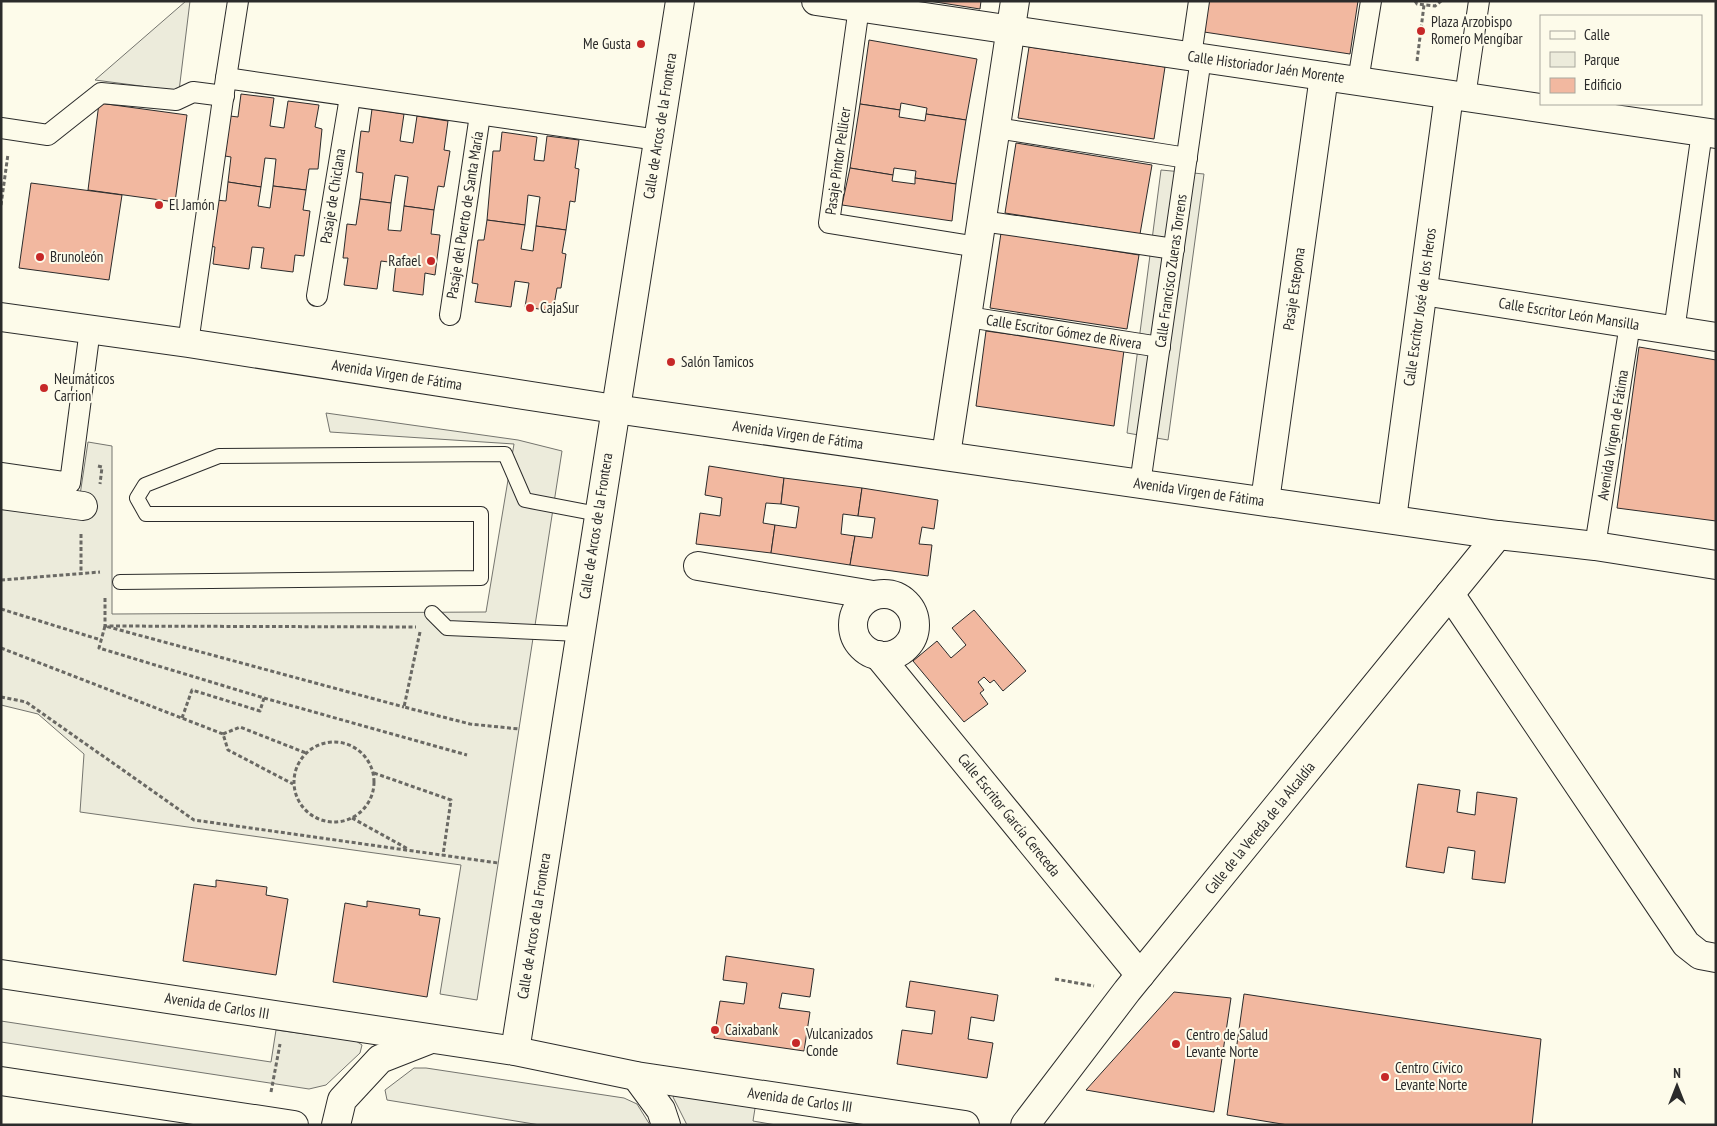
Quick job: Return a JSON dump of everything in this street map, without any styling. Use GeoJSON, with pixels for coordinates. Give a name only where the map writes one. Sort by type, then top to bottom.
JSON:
{"type":"FeatureCollection","features":[{"type":"Feature","properties":{"kind":"street"},"geometry":{"type":"LineString","coordinates":[[188,343],[238,1]]}},
{"type":"Feature","properties":{"kind":"street","name":"Calle de Arcos de la Frontera"},"geometry":{"type":"LineString","coordinates":[[515,1051],[579,634],[680,1]]}},
{"type":"Feature","properties":{"kind":"street","name":"Calle Historiador Jaén Morente"},"geometry":{"type":"LineString","coordinates":[[816,1],[1709,133]]}},
{"type":"Feature","properties":{"kind":"street","name":"Calle Escritor Gómez de Rivera"},"geometry":{"type":"LineString","coordinates":[[946,455],[1014,1]]}},
{"type":"Feature","properties":{"kind":"street","name":"Calle Francisco Zueras Torrens"},"geometry":{"type":"LineString","coordinates":[[1140,484],[1187,158],[1199,1]]}},
{"type":"Feature","properties":{"kind":"street"},"geometry":{"type":"LineString","coordinates":[[1358,81],[1371,1]]}},
{"type":"Feature","properties":{"kind":"street"},"geometry":{"type":"LineString","coordinates":[[1457,96],[1478,1]]}},
{"type":"Feature","properties":{"kind":"street","name":"Pasaje Pintor Pellicer"},"geometry":{"type":"LineString","coordinates":[[859,8],[829,223],[980,234]]}},
{"type":"Feature","properties":{"kind":"street","name":"Pasaje Estepona"},"geometry":{"type":"LineString","coordinates":[[1265,501],[1324,76]]}},
{"type":"Feature","properties":{"kind":"street"},"geometry":{"type":"LineString","coordinates":[[6,128],[48,135],[101,92],[176,100],[193,92],[225,87],[350,96],[658,140]]}},
{"type":"Feature","properties":{"kind":"street","name":"Pasaje de Chiclana"},"geometry":{"type":"LineString","coordinates":[[317,296],[350,96]]}},
{"type":"Feature","properties":{"kind":"street","name":"Calle Escritor José de los Heros"},"geometry":{"type":"LineString","coordinates":[[1392,519],[1423,291],[1457,96]]}},
{"type":"Feature","properties":{"kind":"street","name":"Pasaje del Puerto de Santa María"},"geometry":{"type":"LineString","coordinates":[[450,315],[480,115]]}},
{"type":"Feature","properties":{"kind":"street"},"geometry":{"type":"LineString","coordinates":[[996,128],[1187,158]]}},
{"type":"Feature","properties":{"kind":"street"},"geometry":{"type":"LineString","coordinates":[[1674,331],[1709,133]]}},
{"type":"Feature","properties":{"kind":"street"},"geometry":{"type":"LineString","coordinates":[[980,234],[1174,249]]}},
{"type":"Feature","properties":{"kind":"street","name":"Calle Escritor León Mansilla"},"geometry":{"type":"LineString","coordinates":[[1423,291],[1716,337]]}},
{"type":"Feature","properties":{"kind":"street","name":"Avenida Virgen de Fátima"},"geometry":{"type":"LineString","coordinates":[[1,317],[188,343],[615,409],[1498,535],[1595,546],[1716,565]]}},
{"type":"Feature","properties":{"kind":"street","name":"Calle Escritor Gómez de Rivera"},"geometry":{"type":"LineString","coordinates":[[968,317],[1160,347]]}},
{"type":"Feature","properties":{"kind":"street","name":"Avenida Virgen de Fátima"},"geometry":{"type":"LineString","coordinates":[[1595,546],[1630,324]]}},
{"type":"Feature","properties":{"kind":"street"},"geometry":{"type":"LineString","coordinates":[[1,473],[70,483],[90,329]]}},
{"type":"Feature","properties":{"kind":"street"},"geometry":{"type":"LineString","coordinates":[[1,495],[82,519]]}},
{"type":"Feature","properties":{"kind":"street","name":"Calle de la Vereda de la Alcaldía"},"geometry":{"type":"LineString","coordinates":[[1025,1125],[1133,983],[1498,535]]}},
{"type":"Feature","properties":{"kind":"street"},"geometry":{"type":"LineString","coordinates":[[698,566],[873,595],[894,595],[909,607],[915,626],[908,644],[900,651],[891,655],[878,655],[862,647],[853,629],[853,618],[857,608],[864,600],[873,595]]}},
{"type":"Feature","properties":{"kind":"street"},"geometry":{"type":"LineString","coordinates":[[1450,594],[1686,944],[1700,955],[1716,958]]}},
{"type":"Feature","properties":{"kind":"street","name":"Calle Escritor García Cereceda"},"geometry":{"type":"LineString","coordinates":[[878,655],[1133,983]]}},
{"type":"Feature","properties":{"kind":"street","name":"Avenida de Carlos III"},"geometry":{"type":"LineString","coordinates":[[1,974],[515,1051],[636,1076],[965,1125]]}},
{"type":"Feature","properties":{"kind":"street","name":"Avenida de Carlos III"},"geometry":{"type":"LineString","coordinates":[[336,1125],[342,1100],[380,1059],[432,1039]]}},
{"type":"Feature","properties":{"kind":"street"},"geometry":{"type":"LineString","coordinates":[[636,1076],[661,1110],[666,1125]]}},
{"type":"Feature","properties":{"kind":"street"},"geometry":{"type":"LineString","coordinates":[[1,1080],[294,1125]]}},
{"type":"Feature","properties":{"kind":"lane"},"geometry":{"type":"LineString","coordinates":[[120,582],[481,578],[481,514],[146,514],[137,498],[145,485],[219,456],[505,454],[525,500],[598,514]]}},
{"type":"Feature","properties":{"kind":"lane"},"geometry":{"type":"LineString","coordinates":[[432,613],[447,628],[579,634]]}},
{"type":"Feature","properties":{"kind":"path"},"geometry":{"type":"LineString","coordinates":[[1415,1],[1435,6],[1441,1]]}},
{"type":"Feature","properties":{"kind":"path"},"geometry":{"type":"LineString","coordinates":[[1413,89],[1424,4]]}},
{"type":"Feature","properties":{"kind":"path"},"geometry":{"type":"LineString","coordinates":[[1,205],[6,128]]}},
{"type":"Feature","properties":{"kind":"path"},"geometry":{"type":"LineString","coordinates":[[100,485],[102,467]]}},
{"type":"Feature","properties":{"kind":"path"},"geometry":{"type":"LineString","coordinates":[[81,573],[82,519]]}},
{"type":"Feature","properties":{"kind":"path"},"geometry":{"type":"LineString","coordinates":[[1,580],[105,571]]}},
{"type":"Feature","properties":{"kind":"path"},"geometry":{"type":"LineString","coordinates":[[105,590],[105,626],[99,648],[264,698],[467,755]]}},
{"type":"Feature","properties":{"kind":"path"},"geometry":{"type":"LineString","coordinates":[[1,609],[101,640]]}},
{"type":"Feature","properties":{"kind":"path"},"geometry":{"type":"LineString","coordinates":[[105,626],[421,627],[404,707]]}},
{"type":"Feature","properties":{"kind":"path"},"geometry":{"type":"LineString","coordinates":[[105,626],[470,724],[519,728]]}},
{"type":"Feature","properties":{"kind":"path"},"geometry":{"type":"LineString","coordinates":[[1,648],[223,734],[240,727],[306,753]]}},
{"type":"Feature","properties":{"kind":"path"},"geometry":{"type":"LineString","coordinates":[[182,718],[192,690],[260,711],[264,698]]}},
{"type":"Feature","properties":{"kind":"path"},"geometry":{"type":"LineString","coordinates":[[1,697],[26,702],[194,820],[498,863]]}},
{"type":"Feature","properties":{"kind":"path"},"geometry":{"type":"LineString","coordinates":[[223,734],[228,750],[293,784]]}},
{"type":"Feature","properties":{"kind":"path"},"geometry":{"type":"LineString","coordinates":[[336,742],[348,744],[360,751],[369,761],[374,773],[374,787],[370,800],[363,811],[352,818],[339,822],[326,822],[313,817],[303,808],[296,797],[293,784],[295,770],[306,753],[322,743],[336,742]]}},
{"type":"Feature","properties":{"kind":"path"},"geometry":{"type":"LineString","coordinates":[[374,773],[451,800],[443,855]]}},
{"type":"Feature","properties":{"kind":"path"},"geometry":{"type":"LineString","coordinates":[[352,818],[412,851]]}},
{"type":"Feature","properties":{"kind":"path"},"geometry":{"type":"LineString","coordinates":[[1055,979],[1133,983]]}},
{"type":"Feature","properties":{"kind":"path"},"geometry":{"type":"LineString","coordinates":[[266,1121],[284,1016]]}},
{"type":"Feature","properties":{"kind":"green space"},"geometry":{"type":"Polygon","coordinates":[[[186,1],[190,1],[179,91],[95,80],[186,1]]]}},
{"type":"Feature","properties":{"kind":"green space"},"geometry":{"type":"Polygon","coordinates":[[[1161,170],[1204,174],[1168,440],[1127,433],[1161,170]]]}},
{"type":"Feature","properties":{"kind":"green space"},"geometry":{"type":"Polygon","coordinates":[[[326,413],[518,440],[562,451],[477,1000],[440,994],[461,865],[80,812],[84,754],[38,714],[1,705],[1,507],[80,495],[88,442],[112,446],[112,614],[486,612],[514,444],[330,432],[326,413]]]}},
{"type":"Feature","properties":{"kind":"green space"},"geometry":{"type":"Polygon","coordinates":[[[1,1021],[271,1062],[276,1030],[356,1041],[362,1045],[360,1053],[326,1085],[309,1089],[1,1042],[1,1021]]]}},
{"type":"Feature","properties":{"kind":"green space"},"geometry":{"type":"Polygon","coordinates":[[[414,1068],[426,1068],[624,1098],[637,1104],[650,1125],[540,1125],[387,1100],[385,1090],[414,1068]]]}},
{"type":"Feature","properties":{"kind":"green space"},"geometry":{"type":"Polygon","coordinates":[[[676,1093],[756,1102],[753,1121],[776,1125],[687,1125],[673,1097],[676,1093]]]}},
{"type":"Feature","properties":{"kind":"building"},"geometry":{"type":"Polygon","coordinates":[[[929,1],[981,1],[980,9],[929,1]]]}},
{"type":"Feature","properties":{"kind":"building"},"geometry":{"type":"Polygon","coordinates":[[[1209,1],[1358,1],[1350,54],[1204,32],[1209,1]]]}},
{"type":"Feature","properties":{"kind":"building"},"geometry":{"type":"Polygon","coordinates":[[[869,40],[977,59],[966,120],[926,114],[927,108],[901,103],[900,110],[860,104],[869,40]]]}},
{"type":"Feature","properties":{"kind":"building"},"geometry":{"type":"Polygon","coordinates":[[[1029,47],[1165,67],[1154,139],[1018,118],[1029,47]]]}},
{"type":"Feature","properties":{"kind":"building"},"geometry":{"type":"Polygon","coordinates":[[[241,94],[274,98],[270,126],[284,128],[288,101],[319,105],[315,127],[322,129],[318,169],[309,169],[306,190],[273,186],[276,159],[265,158],[261,187],[228,182],[231,157],[225,156],[230,116],[238,117],[241,94]]]}},
{"type":"Feature","properties":{"kind":"building"},"geometry":{"type":"Polygon","coordinates":[[[99,103],[187,115],[175,202],[88,190],[99,103]]]}},
{"type":"Feature","properties":{"kind":"building"},"geometry":{"type":"Polygon","coordinates":[[[860,104],[900,110],[899,117],[925,121],[926,114],[966,120],[956,184],[915,178],[916,171],[894,168],[893,175],[850,168],[860,104]]]}},
{"type":"Feature","properties":{"kind":"building"},"geometry":{"type":"Polygon","coordinates":[[[372,109],[404,114],[400,141],[413,143],[417,116],[448,121],[444,150],[450,151],[444,187],[438,186],[434,210],[404,206],[408,177],[395,175],[391,203],[360,199],[363,173],[356,172],[361,131],[369,132],[372,109]]]}},
{"type":"Feature","properties":{"kind":"building"},"geometry":{"type":"Polygon","coordinates":[[[502,132],[537,137],[534,160],[544,161],[547,136],[579,140],[575,168],[579,169],[575,202],[570,201],[566,230],[536,226],[540,197],[528,195],[525,225],[487,220],[493,151],[500,151],[502,132]]]}},
{"type":"Feature","properties":{"kind":"building"},"geometry":{"type":"Polygon","coordinates":[[[1016,143],[1152,165],[1140,234],[1005,213],[1016,143]]]}},
{"type":"Feature","properties":{"kind":"building"},"geometry":{"type":"Polygon","coordinates":[[[850,168],[893,175],[892,181],[915,184],[915,178],[956,184],[952,221],[842,205],[850,168]]]}},
{"type":"Feature","properties":{"kind":"building"},"geometry":{"type":"Polygon","coordinates":[[[228,182],[261,187],[258,206],[270,208],[273,186],[306,190],[303,210],[310,211],[304,256],[295,255],[293,272],[261,268],[264,248],[252,247],[249,269],[213,264],[215,247],[210,246],[216,200],[226,201],[228,182]]]}},
{"type":"Feature","properties":{"kind":"building"},"geometry":{"type":"Polygon","coordinates":[[[31,183],[122,195],[109,280],[19,268],[31,183]]]}},
{"type":"Feature","properties":{"kind":"building"},"geometry":{"type":"Polygon","coordinates":[[[360,199],[391,203],[388,230],[401,231],[404,206],[434,210],[431,234],[440,235],[435,275],[425,273],[423,295],[393,291],[396,263],[381,261],[377,289],[344,285],[348,258],[343,258],[347,224],[356,225],[360,199]]]}},
{"type":"Feature","properties":{"kind":"building"},"geometry":{"type":"Polygon","coordinates":[[[487,220],[525,225],[521,249],[533,251],[536,226],[566,230],[562,253],[566,254],[561,288],[557,288],[553,311],[525,307],[529,283],[515,281],[511,307],[475,302],[478,284],[472,283],[478,240],[484,240],[487,220]]]}},
{"type":"Feature","properties":{"kind":"building"},"geometry":{"type":"Polygon","coordinates":[[[1001,233],[1139,255],[1127,329],[990,308],[1001,233]]]}},
{"type":"Feature","properties":{"kind":"building"},"geometry":{"type":"Polygon","coordinates":[[[986,331],[1124,350],[1114,426],[976,406],[986,331]]]}},
{"type":"Feature","properties":{"kind":"building"},"geometry":{"type":"Polygon","coordinates":[[[1639,347],[1716,360],[1716,521],[1617,508],[1639,347]]]}},
{"type":"Feature","properties":{"kind":"building"},"geometry":{"type":"Polygon","coordinates":[[[709,466],[784,478],[781,504],[766,503],[763,523],[775,525],[771,553],[696,544],[700,513],[720,516],[722,498],[705,495],[709,466]]]}},
{"type":"Feature","properties":{"kind":"building"},"geometry":{"type":"Polygon","coordinates":[[[784,478],[862,488],[858,516],[843,514],[841,534],[855,536],[850,565],[771,553],[775,525],[796,528],[799,507],[781,504],[784,478]]]}},
{"type":"Feature","properties":{"kind":"building"},"geometry":{"type":"Polygon","coordinates":[[[862,488],[938,500],[934,529],[922,527],[919,544],[932,545],[928,576],[850,565],[855,536],[872,538],[875,518],[858,516],[862,488]]]}},
{"type":"Feature","properties":{"kind":"building"},"geometry":{"type":"Polygon","coordinates":[[[974,610],[1026,671],[1003,691],[994,680],[990,683],[984,677],[978,682],[984,690],[980,693],[988,704],[964,722],[913,661],[937,641],[951,658],[966,645],[952,628],[974,610]]]}},
{"type":"Feature","properties":{"kind":"building"},"geometry":{"type":"Polygon","coordinates":[[[1418,784],[1460,790],[1457,812],[1475,815],[1477,792],[1517,798],[1505,883],[1472,879],[1475,851],[1448,847],[1444,873],[1406,867],[1418,784]]]}},
{"type":"Feature","properties":{"kind":"building"},"geometry":{"type":"Polygon","coordinates":[[[216,880],[267,887],[266,895],[288,899],[276,975],[183,961],[194,884],[216,887],[216,880]]]}},
{"type":"Feature","properties":{"kind":"building"},"geometry":{"type":"Polygon","coordinates":[[[367,901],[420,909],[419,915],[440,918],[427,997],[333,982],[345,903],[367,907],[367,901]]]}},
{"type":"Feature","properties":{"kind":"building"},"geometry":{"type":"Polygon","coordinates":[[[726,956],[814,969],[810,997],[782,993],[779,1008],[810,1012],[804,1051],[714,1038],[720,1001],[744,1004],[747,983],[723,980],[726,956]]]}},
{"type":"Feature","properties":{"kind":"building"},"geometry":{"type":"Polygon","coordinates":[[[910,981],[998,995],[994,1021],[971,1017],[968,1039],[993,1043],[987,1078],[897,1064],[902,1030],[932,1034],[935,1011],[906,1007],[910,981]]]}},
{"type":"Feature","properties":{"kind":"building","name":"Centro de Salud Levante Norte"},"geometry":{"type":"Polygon","coordinates":[[[1174,992],[1231,998],[1214,1112],[1086,1090],[1174,992]]]}},
{"type":"Feature","properties":{"kind":"building","name":"Centro Cívico Levante Norte"},"geometry":{"type":"Polygon","coordinates":[[[1244,994],[1541,1039],[1532,1125],[1288,1125],[1227,1115],[1244,994]]]}},
{"type":"Feature","properties":{"kind":"place","name":"Plaza Arzobispo Romero Mengíbar"},"geometry":{"type":"Point","coordinates":[1421,31]}},
{"type":"Feature","properties":{"kind":"place","name":"Me Gusta"},"geometry":{"type":"Point","coordinates":[641,44]}},
{"type":"Feature","properties":{"kind":"place","name":"El Jamón"},"geometry":{"type":"Point","coordinates":[159,205]}},
{"type":"Feature","properties":{"kind":"place","name":"Brunoleón"},"geometry":{"type":"Point","coordinates":[40,257]}},
{"type":"Feature","properties":{"kind":"place","name":"Rafael"},"geometry":{"type":"Point","coordinates":[431,261]}},
{"type":"Feature","properties":{"kind":"place","name":"CajaSur"},"geometry":{"type":"Point","coordinates":[530,308]}},
{"type":"Feature","properties":{"kind":"place","name":"Salón Tamicos"},"geometry":{"type":"Point","coordinates":[671,362]}},
{"type":"Feature","properties":{"kind":"place","name":"Neumáticos Carrion"},"geometry":{"type":"Point","coordinates":[44,388]}},
{"type":"Feature","properties":{"kind":"place","name":"Caixabank"},"geometry":{"type":"Point","coordinates":[715,1030]}},
{"type":"Feature","properties":{"kind":"place","name":"Vulcanizados Conde"},"geometry":{"type":"Point","coordinates":[796,1043]}},
{"type":"Feature","properties":{"kind":"place","name":"Centro de Salud Levante Norte"},"geometry":{"type":"Point","coordinates":[1176,1044]}},
{"type":"Feature","properties":{"kind":"place","name":"Centro Cívico Levante Norte"},"geometry":{"type":"Point","coordinates":[1385,1077]}}]}
